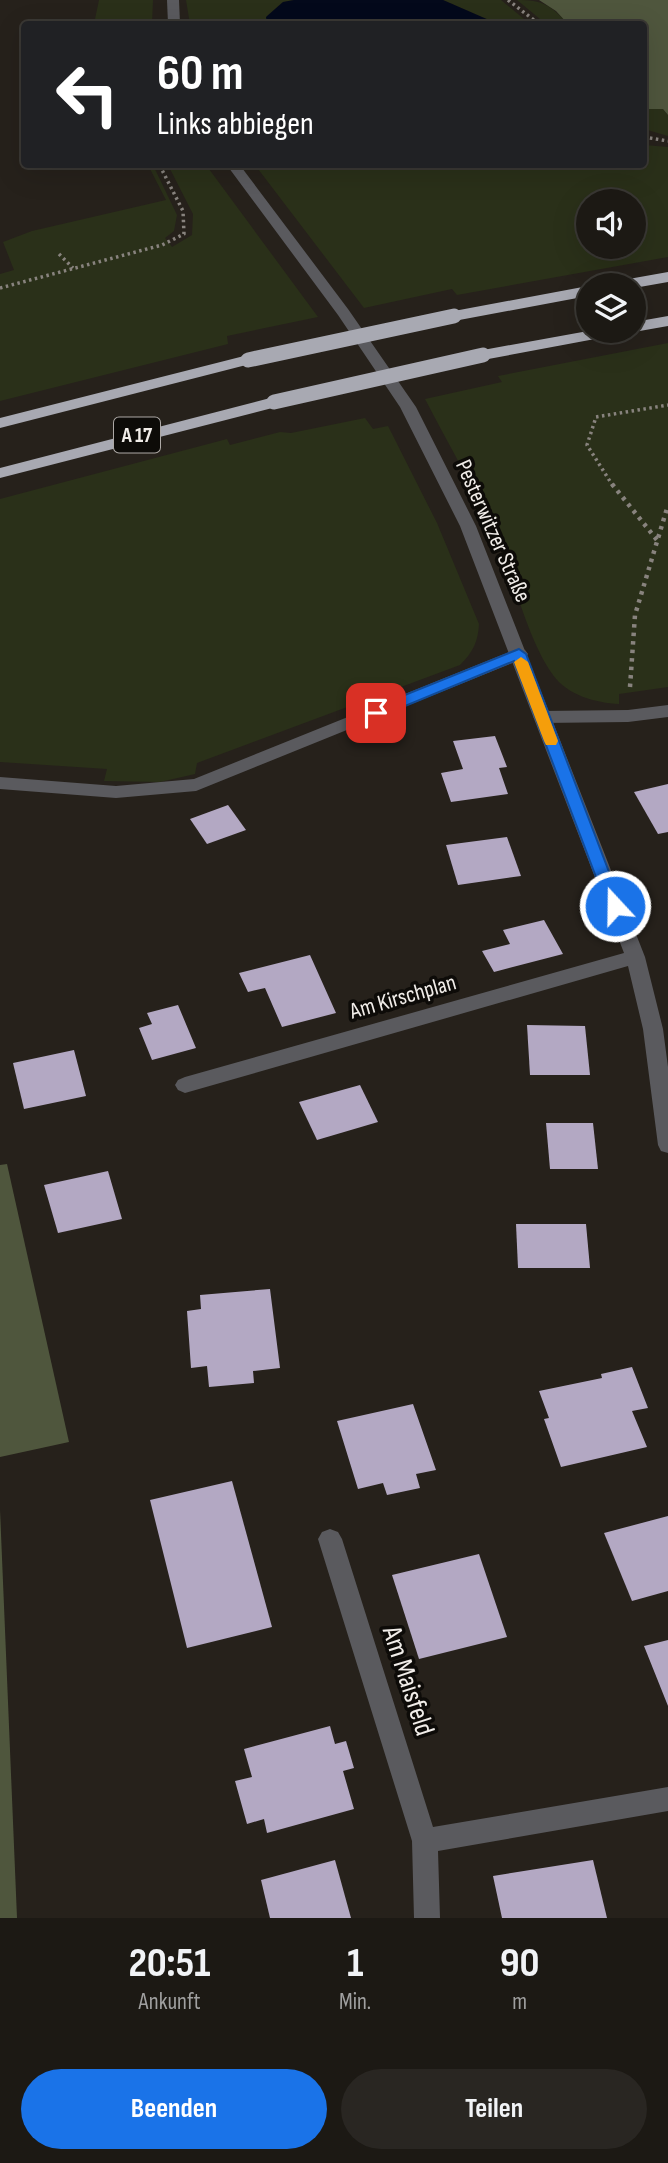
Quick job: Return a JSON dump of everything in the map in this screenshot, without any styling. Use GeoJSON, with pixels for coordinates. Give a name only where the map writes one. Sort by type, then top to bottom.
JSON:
{"type":"FeatureCollection","features":[{"type":"Feature","properties":{"kind":"highway"},"geometry":{"type":"LineString","coordinates":[[646,281],[668,277]]}},
{"type":"Feature","properties":{"kind":"highway","name":"A 17"},"geometry":{"type":"LineString","coordinates":[[0,423],[248,360],[576,293]]}},
{"type":"Feature","properties":{"kind":"highway"},"geometry":{"type":"LineString","coordinates":[[646,325],[668,321]]}},
{"type":"Feature","properties":{"kind":"highway","name":"A 17"},"geometry":{"type":"LineString","coordinates":[[0,473],[274,402],[483,355],[576,338]]}},
{"type":"Feature","properties":{"kind":"street"},"geometry":{"type":"LineString","coordinates":[[173,0],[174,21]]}},
{"type":"Feature","properties":{"kind":"street","name":"Pesterwitzer Straße"},"geometry":{"type":"LineString","coordinates":[[235,168],[343,312],[408,407],[468,526],[635,957],[653,1029],[668,1145]]}},
{"type":"Feature","properties":{"kind":"street"},"geometry":{"type":"LineString","coordinates":[[0,783],[116,792],[196,785],[519,654]]}},
{"type":"Feature","properties":{"kind":"street"},"geometry":{"type":"LineString","coordinates":[[542,717],[628,716],[668,711]]}},
{"type":"Feature","properties":{"kind":"street","name":"Am Kirschplan"},"geometry":{"type":"LineString","coordinates":[[185,1085],[635,957]]}},
{"type":"Feature","properties":{"kind":"street","name":"Am Maisfeld"},"geometry":{"type":"LineString","coordinates":[[330,1539],[425,1841],[428,1918]]}},
{"type":"Feature","properties":{"kind":"street"},"geometry":{"type":"LineString","coordinates":[[425,1841],[668,1799]]}},
{"type":"Feature","properties":{"kind":"path"},"geometry":{"type":"LineString","coordinates":[[508,0],[535,21]]}},
{"type":"Feature","properties":{"kind":"path"},"geometry":{"type":"LineString","coordinates":[[647,138],[668,141]]}},
{"type":"Feature","properties":{"kind":"path"},"geometry":{"type":"LineString","coordinates":[[0,288],[162,245],[184,234],[183,211],[161,168]]}},
{"type":"Feature","properties":{"kind":"path"},"geometry":{"type":"LineString","coordinates":[[58,254],[74,268]]}},
{"type":"Feature","properties":{"kind":"path"},"geometry":{"type":"LineString","coordinates":[[657,540],[621,499],[587,445],[596,416],[668,405]]}},
{"type":"Feature","properties":{"kind":"path"},"geometry":{"type":"LineString","coordinates":[[628,716],[635,615],[668,505]]}},
{"type":"Feature","properties":{"kind":"green space"},"geometry":{"type":"Polygon","coordinates":[[[99,0],[153,0],[152,21],[95,21],[99,0]]]}},
{"type":"Feature","properties":{"kind":"green space"},"geometry":{"type":"Polygon","coordinates":[[[186,0],[294,0],[283,2],[267,16],[267,21],[190,21],[186,0]]]}},
{"type":"Feature","properties":{"kind":"green space"},"geometry":{"type":"Polygon","coordinates":[[[443,0],[501,0],[526,21],[491,21],[443,0]]]}},
{"type":"Feature","properties":{"kind":"green space"},"geometry":{"type":"Polygon","coordinates":[[[517,0],[545,5],[565,21],[542,21],[517,0]]]}},
{"type":"Feature","properties":{"kind":"green space"},"geometry":{"type":"Polygon","coordinates":[[[539,0],[668,0],[668,115],[663,109],[647,109],[647,21],[565,21],[539,0]]]}},
{"type":"Feature","properties":{"kind":"green space"},"geometry":{"type":"Polygon","coordinates":[[[647,109],[663,109],[668,115],[668,136],[647,130],[647,109]]]}},
{"type":"Feature","properties":{"kind":"green space"},"geometry":{"type":"Polygon","coordinates":[[[647,145],[668,147],[668,257],[457,295],[452,289],[364,308],[257,168],[647,168],[647,145]]]}},
{"type":"Feature","properties":{"kind":"green space"},"geometry":{"type":"Polygon","coordinates":[[[150,168],[154,168],[177,215],[174,231],[165,238],[172,247],[192,235],[193,214],[170,168],[208,168],[318,317],[227,336],[228,344],[0,401],[0,274],[14,270],[3,242],[32,231],[166,200],[150,168]]]}},
{"type":"Feature","properties":{"kind":"green space"},"geometry":{"type":"Polygon","coordinates":[[[668,343],[668,687],[619,694],[619,704],[601,702],[566,688],[543,660],[492,527],[425,399],[502,382],[498,376],[668,343]]]}},
{"type":"Feature","properties":{"kind":"green space"},"geometry":{"type":"Polygon","coordinates":[[[365,418],[373,429],[388,426],[437,523],[479,624],[474,646],[460,665],[197,763],[195,774],[160,782],[104,781],[107,769],[0,762],[0,499],[227,439],[230,445],[280,432],[291,433],[365,418]]]}},
{"type":"Feature","properties":{"kind":"green space"},"geometry":{"type":"Polygon","coordinates":[[[7,1164],[69,1442],[0,1457],[0,1165],[7,1164]]]}},
{"type":"Feature","properties":{"kind":"green space"},"geometry":{"type":"Polygon","coordinates":[[[0,1510],[17,1918],[0,1918],[0,1510]]]}},
{"type":"Feature","properties":{"kind":"water"},"geometry":{"type":"Polygon","coordinates":[[[443,0],[491,21],[267,21],[266,17],[283,2],[443,0]]]}},
{"type":"Feature","properties":{"kind":"building"},"geometry":{"type":"Polygon","coordinates":[[[495,736],[507,767],[499,768],[508,794],[451,802],[441,773],[463,769],[453,741],[495,736]]]}},
{"type":"Feature","properties":{"kind":"building"},"geometry":{"type":"Polygon","coordinates":[[[668,784],[668,832],[658,834],[634,792],[668,784]]]}},
{"type":"Feature","properties":{"kind":"building"},"geometry":{"type":"Polygon","coordinates":[[[228,805],[246,830],[207,844],[190,819],[228,805]]]}},
{"type":"Feature","properties":{"kind":"building"},"geometry":{"type":"Polygon","coordinates":[[[507,837],[521,876],[458,885],[446,845],[507,837]]]}},
{"type":"Feature","properties":{"kind":"building"},"geometry":{"type":"Polygon","coordinates":[[[544,920],[563,954],[494,972],[482,951],[510,944],[503,930],[544,920]]]}},
{"type":"Feature","properties":{"kind":"building"},"geometry":{"type":"Polygon","coordinates":[[[310,955],[336,1013],[282,1027],[265,988],[248,992],[239,973],[310,955]]]}},
{"type":"Feature","properties":{"kind":"building"},"geometry":{"type":"Polygon","coordinates":[[[178,1005],[196,1048],[152,1060],[139,1028],[152,1024],[147,1013],[178,1005]]]}},
{"type":"Feature","properties":{"kind":"building"},"geometry":{"type":"Polygon","coordinates":[[[527,1025],[585,1026],[590,1075],[530,1075],[527,1025]]]}},
{"type":"Feature","properties":{"kind":"building"},"geometry":{"type":"Polygon","coordinates":[[[74,1050],[86,1096],[24,1109],[13,1063],[74,1050]]]}},
{"type":"Feature","properties":{"kind":"building"},"geometry":{"type":"Polygon","coordinates":[[[360,1085],[378,1122],[317,1140],[299,1102],[360,1085]]]}},
{"type":"Feature","properties":{"kind":"building"},"geometry":{"type":"Polygon","coordinates":[[[546,1123],[593,1123],[598,1169],[550,1169],[546,1123]]]}},
{"type":"Feature","properties":{"kind":"building"},"geometry":{"type":"Polygon","coordinates":[[[108,1171],[122,1219],[58,1233],[44,1185],[108,1171]]]}},
{"type":"Feature","properties":{"kind":"building"},"geometry":{"type":"Polygon","coordinates":[[[516,1224],[586,1224],[590,1268],[518,1268],[516,1224]]]}},
{"type":"Feature","properties":{"kind":"building"},"geometry":{"type":"Polygon","coordinates":[[[270,1289],[280,1368],[253,1371],[254,1383],[209,1387],[207,1366],[191,1368],[187,1311],[201,1309],[200,1295],[270,1289]]]}},
{"type":"Feature","properties":{"kind":"building"},"geometry":{"type":"Polygon","coordinates":[[[632,1367],[648,1408],[632,1411],[647,1447],[561,1467],[544,1419],[549,1418],[539,1391],[602,1378],[601,1374],[632,1367]]]}},
{"type":"Feature","properties":{"kind":"building"},"geometry":{"type":"Polygon","coordinates":[[[413,1404],[436,1470],[416,1474],[420,1488],[387,1495],[383,1483],[358,1489],[337,1421],[413,1404]]]}},
{"type":"Feature","properties":{"kind":"building"},"geometry":{"type":"Polygon","coordinates":[[[232,1481],[272,1627],[187,1648],[150,1500],[232,1481]]]}},
{"type":"Feature","properties":{"kind":"building"},"geometry":{"type":"Polygon","coordinates":[[[668,1516],[668,1591],[632,1601],[604,1533],[668,1516]]]}},
{"type":"Feature","properties":{"kind":"building"},"geometry":{"type":"Polygon","coordinates":[[[479,1554],[507,1637],[419,1659],[392,1575],[479,1554]]]}},
{"type":"Feature","properties":{"kind":"building"},"geometry":{"type":"Polygon","coordinates":[[[668,1640],[668,1706],[644,1646],[668,1640]]]}},
{"type":"Feature","properties":{"kind":"building"},"geometry":{"type":"Polygon","coordinates":[[[330,1726],[335,1744],[346,1741],[354,1768],[343,1771],[354,1809],[267,1833],[264,1819],[247,1824],[235,1781],[252,1777],[244,1749],[330,1726]]]}},
{"type":"Feature","properties":{"kind":"building"},"geometry":{"type":"Polygon","coordinates":[[[335,1860],[351,1918],[270,1918],[261,1880],[335,1860]]]}},
{"type":"Feature","properties":{"kind":"building"},"geometry":{"type":"Polygon","coordinates":[[[593,1860],[607,1918],[502,1918],[493,1876],[593,1860]]]}},
{"type":"Feature","properties":{"kind":"slow traffic"},"geometry":{"type":"LineString","coordinates":[[521,662],[551,741]]}},
{"type":"Feature","properties":{"kind":"route"},"geometry":{"type":"LineString","coordinates":[[376,713],[519,654],[615,906]]}}]}
